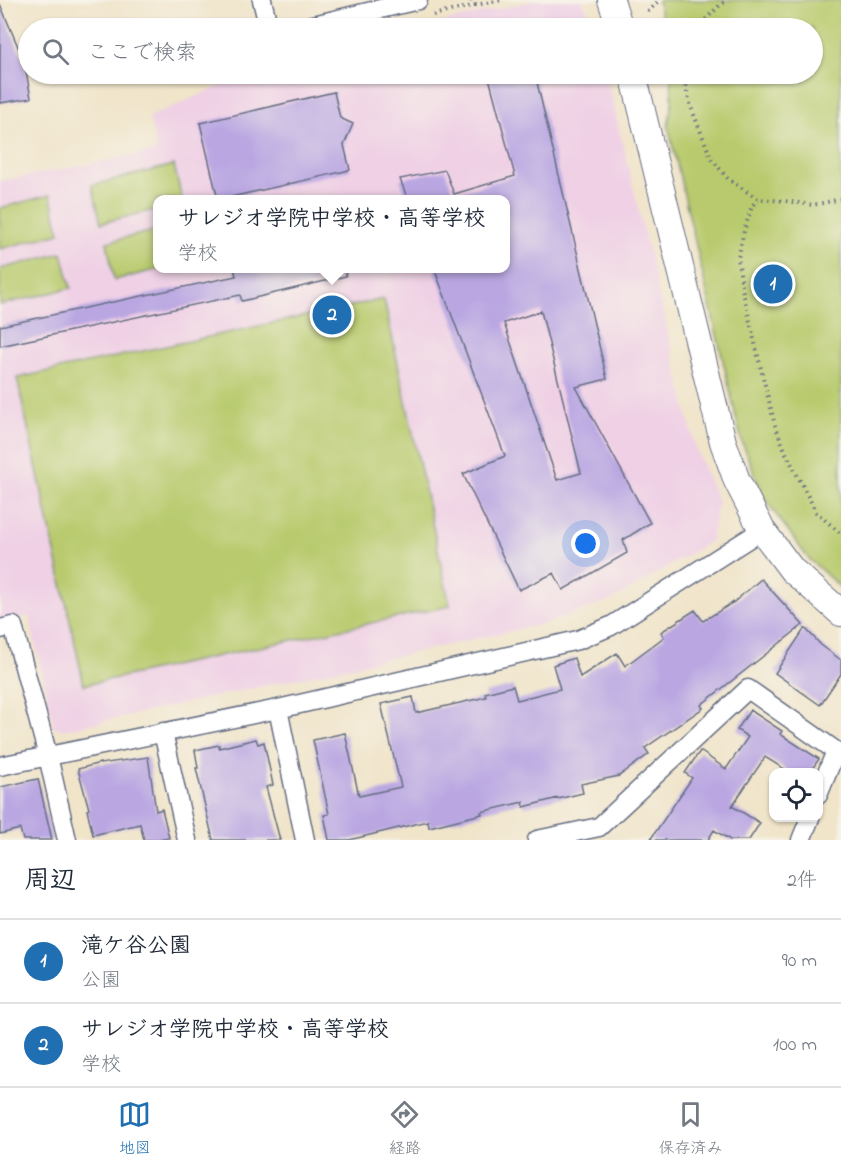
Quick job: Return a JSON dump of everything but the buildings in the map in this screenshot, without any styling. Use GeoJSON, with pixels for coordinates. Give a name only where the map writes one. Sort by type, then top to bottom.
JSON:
{"type":"FeatureCollection","features":[{"type":"Feature","properties":{"kind":"street"},"geometry":{"type":"LineString","coordinates":[[261,0],[266,18]]}},
{"type":"Feature","properties":{"kind":"street"},"geometry":{"type":"LineString","coordinates":[[343,18],[418,0]]}},
{"type":"Feature","properties":{"kind":"street"},"geometry":{"type":"LineString","coordinates":[[611,0],[617,18]]}},
{"type":"Feature","properties":{"kind":"street"},"geometry":{"type":"LineString","coordinates":[[635,84],[723,442],[737,481],[762,530],[792,570],[841,613]]}},
{"type":"Feature","properties":{"kind":"street"},"geometry":{"type":"LineString","coordinates":[[0,766],[278,709],[578,640],[611,626],[762,530]]}},
{"type":"Feature","properties":{"kind":"street"},"geometry":{"type":"LineString","coordinates":[[0,629],[13,626],[48,756],[67,840]]}},
{"type":"Feature","properties":{"kind":"street"},"geometry":{"type":"LineString","coordinates":[[537,840],[599,827],[748,689],[836,751],[823,785]]}},
{"type":"Feature","properties":{"kind":"street"},"geometry":{"type":"LineString","coordinates":[[278,709],[304,840]]}},
{"type":"Feature","properties":{"kind":"street"},"geometry":{"type":"LineString","coordinates":[[163,732],[187,840]]}},
{"type":"Feature","properties":{"kind":"street"},"geometry":{"type":"LineString","coordinates":[[801,840],[808,822]]}},
{"type":"Feature","properties":{"kind":"path"},"geometry":{"type":"LineString","coordinates":[[471,0],[476,5],[502,0]]}},
{"type":"Feature","properties":{"kind":"path"},"geometry":{"type":"LineString","coordinates":[[648,12],[658,0]]}},
{"type":"Feature","properties":{"kind":"path"},"geometry":{"type":"LineString","coordinates":[[707,18],[728,0]]}},
{"type":"Feature","properties":{"kind":"path"},"geometry":{"type":"LineString","coordinates":[[685,84],[711,158],[728,179],[758,199],[813,205],[841,199]]}},
{"type":"Feature","properties":{"kind":"path"},"geometry":{"type":"LineString","coordinates":[[758,199],[749,214],[738,258],[742,288],[762,373],[775,425],[786,453],[816,512],[841,534]]}},
{"type":"Feature","properties":{"kind":"shaded area"},"geometry":{"type":"Polygon","coordinates":[[[536,0],[582,0],[591,18],[460,18],[536,0]]]}},
{"type":"Feature","properties":{"kind":"shaded area"},"geometry":{"type":"Polygon","coordinates":[[[225,84],[608,84],[696,449],[718,502],[711,541],[614,599],[547,623],[64,730],[54,727],[29,616],[0,622],[0,181],[157,151],[149,117],[225,84]]]}},
{"type":"Feature","properties":{"kind":"green space"},"geometry":{"type":"Polygon","coordinates":[[[658,0],[841,0],[841,588],[808,558],[764,498],[742,442],[668,126],[672,104],[671,84],[823,84],[823,18],[661,18],[658,0]]]}},
{"type":"Feature","properties":{"kind":"green space"},"geometry":{"type":"Polygon","coordinates":[[[174,165],[181,195],[153,195],[153,210],[101,223],[92,185],[174,165]]]}},
{"type":"Feature","properties":{"kind":"green space"},"geometry":{"type":"Polygon","coordinates":[[[50,195],[60,233],[0,249],[0,208],[50,195]]]}},
{"type":"Feature","properties":{"kind":"green space"},"geometry":{"type":"Polygon","coordinates":[[[153,231],[153,271],[114,280],[107,242],[153,231]]]}},
{"type":"Feature","properties":{"kind":"green space"},"geometry":{"type":"Polygon","coordinates":[[[62,253],[71,288],[0,305],[0,269],[62,253]]]}},
{"type":"Feature","properties":{"kind":"green space"},"geometry":{"type":"Polygon","coordinates":[[[384,299],[450,606],[84,685],[17,378],[384,299]]]}},
{"type":"Feature","properties":{"kind":"place","name":"滝ケ谷公園"},"geometry":{"type":"Point","coordinates":[773,284]}},
{"type":"Feature","properties":{"kind":"place","name":"サレジオ学院中学校・高等学校"},"geometry":{"type":"Point","coordinates":[332,315]}}]}
